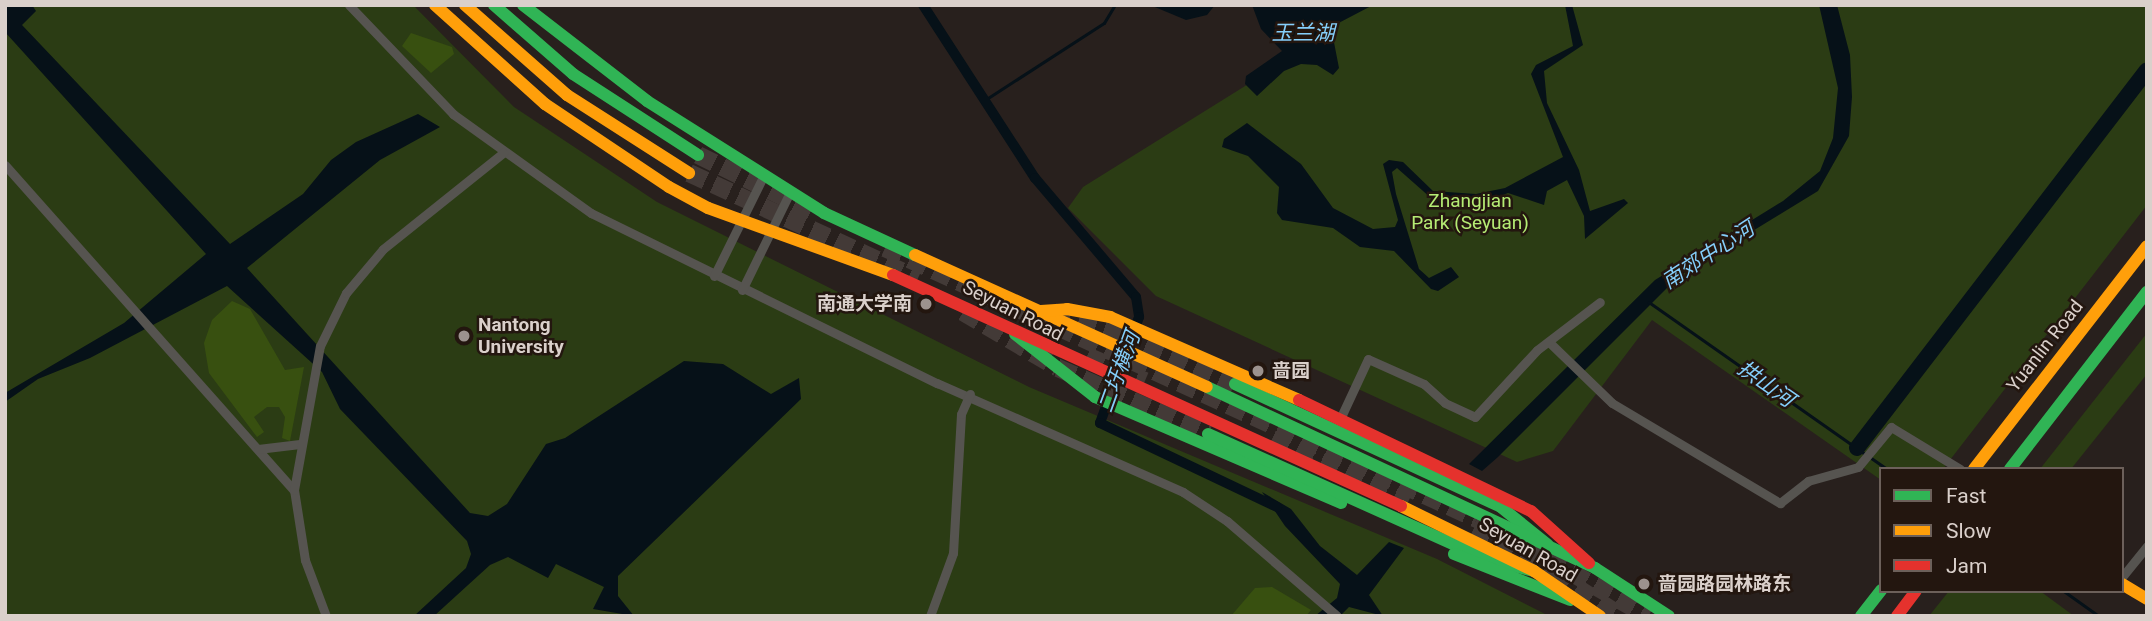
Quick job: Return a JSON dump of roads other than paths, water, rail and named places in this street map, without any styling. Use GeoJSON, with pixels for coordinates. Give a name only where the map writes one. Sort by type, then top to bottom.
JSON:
{"type":"FeatureCollection","features":[{"type":"Feature","properties":{"kind":"main road","name":"Seyuan Road"},"geometry":{"type":"LineString","coordinates":[[435,5],[494,62],[587,135],[669,187],[1001,323],[1063,357],[1534,571],[1600,616]]}},
{"type":"Feature","properties":{"kind":"main road"},"geometry":{"type":"LineString","coordinates":[[465,5],[567,95],[689,173]]}},
{"type":"Feature","properties":{"kind":"main road"},"geometry":{"type":"LineString","coordinates":[[494,5],[573,74],[698,155]]}},
{"type":"Feature","properties":{"kind":"main road","name":"Seyuan Road"},"geometry":{"type":"LineString","coordinates":[[523,5],[647,101],[790,192],[1033,312],[1548,545],[1595,568],[1669,616]]}},
{"type":"Feature","properties":{"kind":"main road","name":"Yuanlin Road"},"geometry":{"type":"LineString","coordinates":[[1976,467],[2147,246]]}},
{"type":"Feature","properties":{"kind":"main road"},"geometry":{"type":"LineString","coordinates":[[2012,467],[2147,292]]}},
{"type":"Feature","properties":{"kind":"main road"},"geometry":{"type":"LineString","coordinates":[[1033,312],[1067,309],[1110,317],[1340,419],[1531,511],[1595,568]]}},
{"type":"Feature","properties":{"kind":"main road"},"geometry":{"type":"LineString","coordinates":[[1001,323],[1095,397],[1471,562],[1583,604]]}},
{"type":"Feature","properties":{"kind":"main road"},"geometry":{"type":"LineString","coordinates":[[1235,384],[1501,507],[1548,545]]}},
{"type":"Feature","properties":{"kind":"main road"},"geometry":{"type":"LineString","coordinates":[[1208,434],[1486,559],[1534,571]]}},
{"type":"Feature","properties":{"kind":"main road"},"geometry":{"type":"LineString","coordinates":[[2124,585],[2144,593]]}},
{"type":"Feature","properties":{"kind":"main road"},"geometry":{"type":"LineString","coordinates":[[1861,616],[1879,593]]}},
{"type":"Feature","properties":{"kind":"main road"},"geometry":{"type":"LineString","coordinates":[[1897,616],[1914,593]]}},
{"type":"Feature","properties":{"kind":"street"},"geometry":{"type":"LineString","coordinates":[[349,5],[420,83],[503,153],[591,213],[742,290],[1183,492],[1227,521],[1337,616]]}},
{"type":"Feature","properties":{"kind":"street"},"geometry":{"type":"LineString","coordinates":[[326,616],[305,560],[295,489],[313,366],[320,346],[346,293],[383,249],[503,153]]}},
{"type":"Feature","properties":{"kind":"street"},"geometry":{"type":"LineString","coordinates":[[5,165],[295,489]]}},
{"type":"Feature","properties":{"kind":"street"},"geometry":{"type":"LineString","coordinates":[[714,276],[764,175]]}},
{"type":"Feature","properties":{"kind":"street"},"geometry":{"type":"LineString","coordinates":[[742,290],[790,192]]}},
{"type":"Feature","properties":{"kind":"street"},"geometry":{"type":"LineString","coordinates":[[1340,419],[1368,359],[1424,384],[1445,403],[1475,417],[1550,343],[1600,302]]}},
{"type":"Feature","properties":{"kind":"street"},"geometry":{"type":"LineString","coordinates":[[1550,343],[1588,381],[1667,439],[1780,503],[1808,481],[1858,467],[1891,427],[1957,467]]}},
{"type":"Feature","properties":{"kind":"street"},"geometry":{"type":"LineString","coordinates":[[930,616],[953,553],[961,414],[970,394]]}},
{"type":"Feature","properties":{"kind":"street"},"geometry":{"type":"LineString","coordinates":[[258,450],[300,444]]}},
{"type":"Feature","properties":{"kind":"street"},"geometry":{"type":"LineString","coordinates":[[2124,575],[2147,546]]}},
{"type":"Feature","properties":{"kind":"water"},"geometry":{"type":"Polygon","coordinates":[[[5,5],[32,5],[36,11],[22,25],[230,244],[303,194],[331,160],[356,142],[418,114],[440,127],[380,160],[247,268],[470,513],[488,516],[507,504],[546,444],[565,438],[684,361],[723,364],[771,394],[799,378],[801,399],[618,576],[618,596],[634,616],[593,609],[604,587],[556,564],[548,578],[508,557],[490,565],[434,616],[414,616],[466,568],[471,554],[467,541],[340,409],[322,372],[227,286],[90,358],[38,379],[5,402],[5,393],[124,323],[206,254],[5,32],[5,5]]]}},
{"type":"Feature","properties":{"kind":"water"},"geometry":{"type":"Polygon","coordinates":[[[1150,5],[1215,5],[1207,15],[1186,20],[1150,5]]]}},
{"type":"Feature","properties":{"kind":"water","name":"玉兰湖"},"geometry":{"type":"Polygon","coordinates":[[[1252,5],[1373,5],[1331,27],[1339,68],[1333,75],[1317,65],[1301,64],[1284,71],[1257,96],[1245,84],[1246,76],[1282,51],[1261,29],[1252,5]]]}},
{"type":"Feature","properties":{"kind":"water"},"geometry":{"type":"Polygon","coordinates":[[[1565,5],[1572,5],[1583,45],[1544,71],[1547,103],[1579,170],[1590,211],[1624,199],[1628,203],[1585,239],[1584,216],[1567,180],[1547,191],[1544,205],[1508,193],[1480,204],[1440,206],[1397,168],[1392,172],[1396,194],[1419,269],[1429,278],[1451,267],[1459,277],[1438,291],[1431,289],[1394,251],[1360,247],[1333,228],[1282,220],[1277,213],[1279,187],[1248,156],[1222,147],[1224,139],[1247,123],[1301,164],[1333,208],[1373,229],[1395,227],[1398,220],[1383,164],[1389,160],[1403,162],[1433,191],[1476,194],[1505,188],[1563,157],[1531,74],[1536,65],[1573,46],[1565,5]]]}},
{"type":"Feature","properties":{"kind":"water","name":"南郊中心河"},"geometry":{"type":"Polygon","coordinates":[[[1819,5],[1837,5],[1850,55],[1852,97],[1849,136],[1818,191],[1679,276],[1498,457],[1482,471],[1469,464],[1655,280],[1783,201],[1820,171],[1833,138],[1838,88],[1819,5]]]}},
{"type":"Feature","properties":{"kind":"water"},"geometry":{"type":"Polygon","coordinates":[[[1262,492],[1291,509],[1320,546],[1357,575],[1389,542],[1404,548],[1369,595],[1383,616],[1349,607],[1340,616],[1315,616],[1337,598],[1340,584],[1285,526],[1262,492]]]}},
{"type":"Feature","properties":{"kind":"waterway","name":"二圩横河"},"geometry":{"type":"LineString","coordinates":[[923,5],[1035,178],[1136,297],[1139,317],[1100,423],[1277,507]]}},
{"type":"Feature","properties":{"kind":"waterway"},"geometry":{"type":"LineString","coordinates":[[988,98],[1104,23],[1115,5]]}},
{"type":"Feature","properties":{"kind":"waterway"},"geometry":{"type":"LineString","coordinates":[[1857,448],[2147,70]]}},
{"type":"Feature","properties":{"kind":"waterway","name":"拱山河"},"geometry":{"type":"LineString","coordinates":[[1649,302],[1864,453]]}},
{"type":"Feature","properties":{"kind":"waterway","name":"拱山河"},"geometry":{"type":"LineString","coordinates":[[1870,457],[1884,467]]}},
{"type":"Feature","properties":{"kind":"waterway","name":"拱山河"},"geometry":{"type":"LineString","coordinates":[[2067,593],[2099,616]]}},
{"type":"Feature","properties":{"kind":"tunnel"},"geometry":{"type":"LineString","coordinates":[[698,155],[814,212]]}},
{"type":"Feature","properties":{"kind":"tunnel"},"geometry":{"type":"LineString","coordinates":[[689,173],[918,279]]}},
{"type":"Feature","properties":{"kind":"tunnel"},"geometry":{"type":"LineString","coordinates":[[885,248],[1477,519],[1648,616]]}},
{"type":"Feature","properties":{"kind":"tunnel"},"geometry":{"type":"LineString","coordinates":[[963,312],[1058,368],[1208,434]]}},
{"type":"Feature","properties":{"kind":"tunnel"},"geometry":{"type":"LineString","coordinates":[[1053,312],[1121,334],[1235,384]]}},
{"type":"Feature","properties":{"kind":"tunnel"},"geometry":{"type":"LineString","coordinates":[[1087,356],[1145,381]]}},
{"type":"Feature","properties":{"kind":"tunnel"},"geometry":{"type":"LineString","coordinates":[[1272,439],[1408,502]]}},
{"type":"Feature","properties":{"kind":"tunnel"},"geometry":{"type":"LineString","coordinates":[[1472,532],[1554,573],[1621,616]]}},
{"type":"Feature","properties":{"kind":"place","name":"南通大学南"},"geometry":{"type":"Point","coordinates":[926,304]}},
{"type":"Feature","properties":{"kind":"place","name":"Nantong University"},"geometry":{"type":"Point","coordinates":[464,336]}},
{"type":"Feature","properties":{"kind":"place","name":"啬园"},"geometry":{"type":"Point","coordinates":[1258,371]}},
{"type":"Feature","properties":{"kind":"place","name":"啬园路园林路东"},"geometry":{"type":"Point","coordinates":[1644,584]}},
{"type":"Feature","properties":{"kind":"park label","name":"Zhangjian Park (Seyuan)"},"geometry":{"type":"Point","coordinates":[1470,212]}}]}
